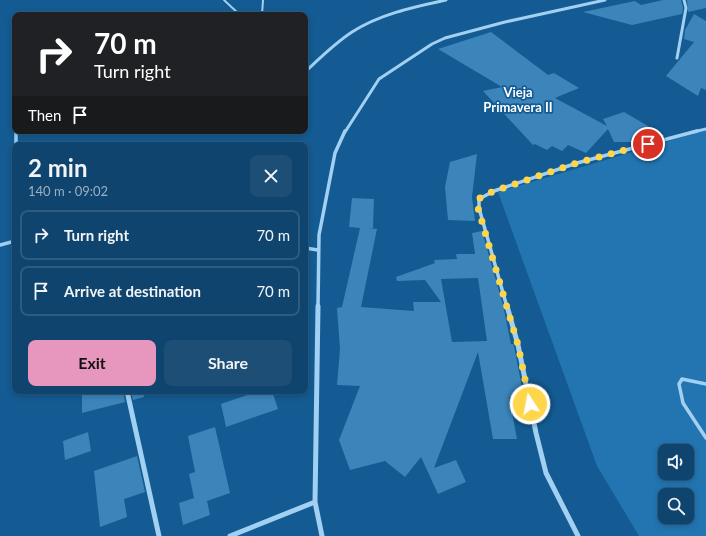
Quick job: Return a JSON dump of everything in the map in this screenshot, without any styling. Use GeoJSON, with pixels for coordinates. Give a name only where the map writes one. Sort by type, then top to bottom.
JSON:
{"type":"FeatureCollection","features":[{"type":"Feature","properties":{"kind":"street"},"geometry":{"type":"LineString","coordinates":[[308,69],[360,27],[404,9],[446,0]]}},
{"type":"Feature","properties":{"kind":"street"},"geometry":{"type":"LineString","coordinates":[[322,536],[315,502],[318,235],[335,153],[350,124],[376,83],[383,76],[419,52],[445,38],[505,22],[605,0]]}},
{"type":"Feature","properties":{"kind":"street"},"geometry":{"type":"LineString","coordinates":[[677,58],[686,8],[684,0]]}},
{"type":"Feature","properties":{"kind":"street"},"geometry":{"type":"LineString","coordinates":[[578,536],[546,473],[536,434],[518,345],[478,208],[478,199],[494,191],[577,163],[706,129]]}},
{"type":"Feature","properties":{"kind":"street"},"geometry":{"type":"LineString","coordinates":[[0,245],[12,242]]}},
{"type":"Feature","properties":{"kind":"street"},"geometry":{"type":"LineString","coordinates":[[308,248],[318,250]]}},
{"type":"Feature","properties":{"kind":"street"},"geometry":{"type":"LineString","coordinates":[[128,394],[159,536]]}},
{"type":"Feature","properties":{"kind":"street"},"geometry":{"type":"LineString","coordinates":[[230,536],[315,502]]}},
{"type":"Feature","properties":{"kind":"lane"},"geometry":{"type":"LineString","coordinates":[[224,0],[237,12]]}},
{"type":"Feature","properties":{"kind":"lane"},"geometry":{"type":"LineString","coordinates":[[262,12],[263,0]]}},
{"type":"Feature","properties":{"kind":"lane"},"geometry":{"type":"LineString","coordinates":[[706,384],[682,379],[678,384],[683,403],[706,438]]}},
{"type":"Feature","properties":{"kind":"shaded area"},"geometry":{"type":"Polygon","coordinates":[[[706,130],[706,536],[639,536],[597,466],[498,192],[706,130]]]}},
{"type":"Feature","properties":{"kind":"building"},"geometry":{"type":"Polygon","coordinates":[[[663,0],[681,0],[683,8],[682,14],[632,25],[583,12],[635,1],[641,5],[663,0]]]}},
{"type":"Feature","properties":{"kind":"building"},"geometry":{"type":"Polygon","coordinates":[[[687,0],[706,0],[706,8],[688,12],[687,0]]]}},
{"type":"Feature","properties":{"kind":"building"},"geometry":{"type":"Polygon","coordinates":[[[694,14],[706,21],[706,90],[701,88],[698,96],[666,76],[694,42],[684,39],[685,30],[694,14]]]}},
{"type":"Feature","properties":{"kind":"building"},"geometry":{"type":"Polygon","coordinates":[[[491,32],[548,75],[554,73],[579,88],[555,98],[607,126],[603,119],[624,112],[665,136],[638,139],[639,142],[614,142],[608,129],[586,153],[568,145],[562,151],[552,146],[547,150],[535,144],[533,145],[483,91],[502,87],[438,49],[491,32]]]}},
{"type":"Feature","properties":{"kind":"building"},"geometry":{"type":"Polygon","coordinates":[[[477,154],[472,197],[475,221],[448,220],[445,187],[450,162],[477,154]]]}},
{"type":"Feature","properties":{"kind":"building"},"geometry":{"type":"Polygon","coordinates":[[[352,198],[374,199],[373,228],[369,228],[377,229],[361,307],[414,311],[413,302],[441,302],[425,280],[397,281],[396,277],[435,263],[434,260],[457,259],[456,254],[475,254],[472,233],[482,231],[503,305],[511,344],[514,346],[524,397],[509,397],[517,439],[493,439],[478,352],[434,468],[456,460],[466,482],[438,494],[421,457],[405,477],[385,461],[350,470],[339,440],[360,386],[337,385],[340,349],[337,308],[342,307],[360,228],[349,227],[352,198]],[[478,278],[441,279],[452,342],[487,341],[478,278]]]}},
{"type":"Feature","properties":{"kind":"building"},"geometry":{"type":"Polygon","coordinates":[[[82,394],[124,394],[125,402],[82,413],[82,394]]]}},
{"type":"Feature","properties":{"kind":"building"},"geometry":{"type":"Polygon","coordinates":[[[132,394],[144,394],[144,397],[133,400],[132,394]]]}},
{"type":"Feature","properties":{"kind":"building"},"geometry":{"type":"Polygon","coordinates":[[[250,394],[273,394],[278,409],[226,427],[221,404],[250,394]]]}},
{"type":"Feature","properties":{"kind":"building"},"geometry":{"type":"Polygon","coordinates":[[[215,427],[230,493],[207,501],[210,515],[183,525],[179,503],[194,498],[189,474],[195,472],[188,436],[215,427]]]}},
{"type":"Feature","properties":{"kind":"building"},"geometry":{"type":"Polygon","coordinates":[[[88,432],[91,451],[65,460],[63,441],[88,432]]]}},
{"type":"Feature","properties":{"kind":"building"},"geometry":{"type":"Polygon","coordinates":[[[137,456],[145,492],[124,499],[127,517],[100,527],[94,471],[137,456]]]}},
{"type":"Feature","properties":{"kind":"district","name":"Vieja Primavera II"},"geometry":{"type":"Point","coordinates":[518,100]}},
{"type":"Feature","properties":{"kind":"route"},"geometry":{"type":"LineString","coordinates":[[530,404],[518,345],[478,208],[478,199],[494,191],[577,163],[648,144]]}}]}
